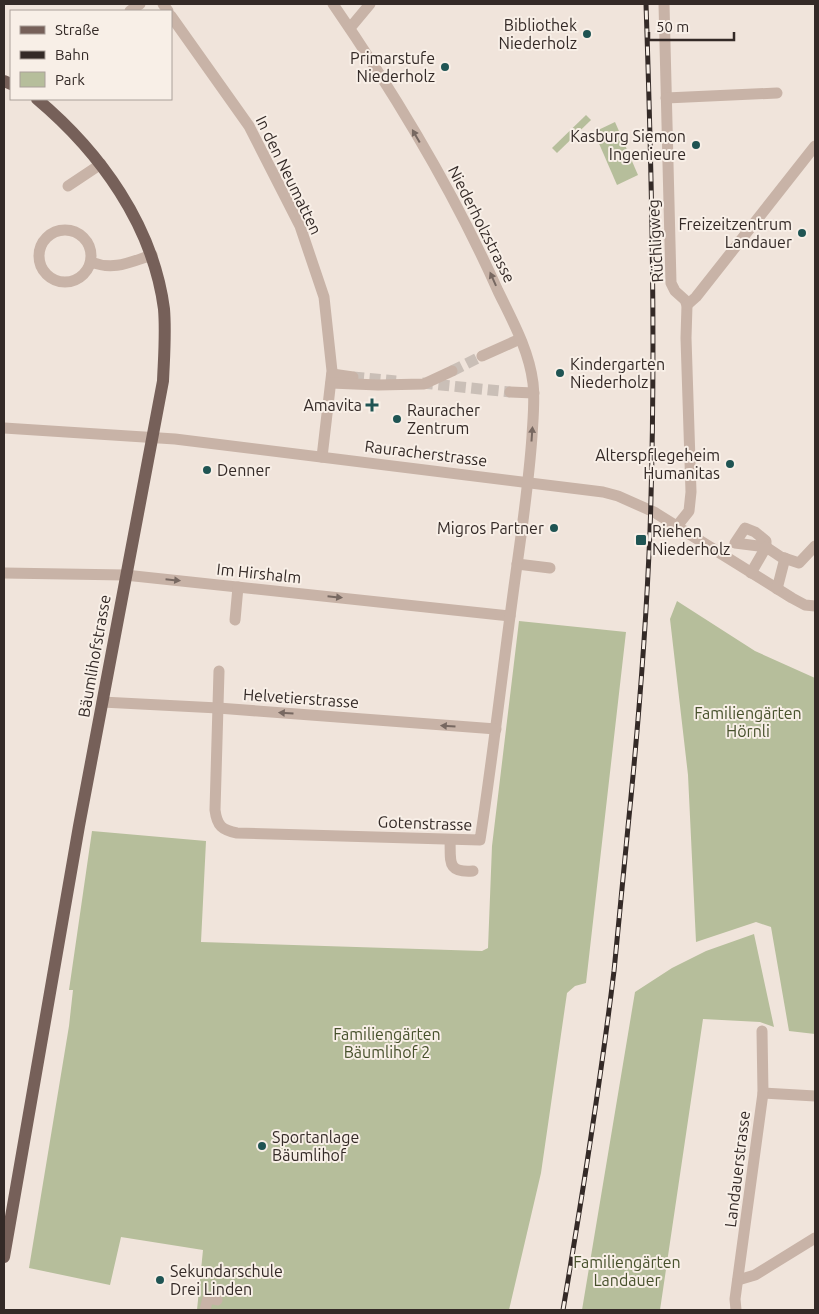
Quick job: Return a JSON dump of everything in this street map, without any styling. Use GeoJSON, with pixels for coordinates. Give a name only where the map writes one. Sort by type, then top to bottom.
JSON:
{"type":"FeatureCollection","features":[{"type":"Feature","properties":{"kind":"main road","name":"Bäumlihofstrasse"},"geometry":{"type":"LineString","coordinates":[[4,1257],[125,575],[163,381],[165,339],[164,310],[159,280],[152,256],[137,222],[100,164],[56,114],[38,100]]}},
{"type":"Feature","properties":{"kind":"street","name":"Niederholzstrasse"},"geometry":{"type":"LineString","coordinates":[[333,4],[389,89],[442,180],[487,265],[520,339],[530,367],[534,393],[528,482]]}},
{"type":"Feature","properties":{"kind":"street"},"geometry":{"type":"LineString","coordinates":[[350,28],[370,4]]}},
{"type":"Feature","properties":{"kind":"street","name":"Rüchligweg"},"geometry":{"type":"LineString","coordinates":[[664,4],[671,284],[687,305]]}},
{"type":"Feature","properties":{"kind":"street","name":"In den Neumatten"},"geometry":{"type":"LineString","coordinates":[[172,17],[249,126],[300,226],[324,297],[332,378],[322,457]]}},
{"type":"Feature","properties":{"kind":"street"},"geometry":{"type":"LineString","coordinates":[[666,98],[777,93]]}},
{"type":"Feature","properties":{"kind":"street"},"geometry":{"type":"LineString","coordinates":[[677,526],[688,511],[691,492],[686,338],[687,305],[707,283],[815,146]]}},
{"type":"Feature","properties":{"kind":"street"},"geometry":{"type":"LineString","coordinates":[[68,186],[100,164]]}},
{"type":"Feature","properties":{"kind":"street"},"geometry":{"type":"LineString","coordinates":[[59,230],[77,232],[84,237],[89,245],[91,253],[90,262],[87,270],[75,280],[58,281],[51,277],[42,267],[39,256],[40,248],[44,240],[59,230]]}},
{"type":"Feature","properties":{"kind":"street"},"geometry":{"type":"LineString","coordinates":[[90,262],[103,267],[118,266],[152,256]]}},
{"type":"Feature","properties":{"kind":"street"},"geometry":{"type":"LineString","coordinates":[[482,356],[520,339]]}},
{"type":"Feature","properties":{"kind":"street"},"geometry":{"type":"LineString","coordinates":[[332,378],[378,386],[424,384],[452,371]]}},
{"type":"Feature","properties":{"kind":"street"},"geometry":{"type":"LineString","coordinates":[[332,378],[353,377]]}},
{"type":"Feature","properties":{"kind":"street"},"geometry":{"type":"LineString","coordinates":[[510,392],[534,393]]}},
{"type":"Feature","properties":{"kind":"street","name":"Rauracherstrasse"},"geometry":{"type":"LineString","coordinates":[[4,428],[152,437],[528,482],[618,496],[654,512],[805,605],[815,606]]}},
{"type":"Feature","properties":{"kind":"street","name":"Gotenstrasse"},"geometry":{"type":"LineString","coordinates":[[219,671],[215,810],[216,820],[220,827],[226,831],[246,834],[480,840],[528,482]]}},
{"type":"Feature","properties":{"kind":"street"},"geometry":{"type":"LineString","coordinates":[[751,572],[766,548],[798,563],[815,546]]}},
{"type":"Feature","properties":{"kind":"street"},"geometry":{"type":"LineString","coordinates":[[777,589],[785,558]]}},
{"type":"Feature","properties":{"kind":"street"},"geometry":{"type":"LineString","coordinates":[[517,564],[550,568]]}},
{"type":"Feature","properties":{"kind":"street","name":"Im Hirshalm"},"geometry":{"type":"LineString","coordinates":[[4,573],[125,575],[510,616]]}},
{"type":"Feature","properties":{"kind":"street"},"geometry":{"type":"LineString","coordinates":[[235,620],[238,587]]}},
{"type":"Feature","properties":{"kind":"street","name":"Helvetierstrasse"},"geometry":{"type":"LineString","coordinates":[[102,702],[218,708],[496,729]]}},
{"type":"Feature","properties":{"kind":"street"},"geometry":{"type":"LineString","coordinates":[[450,840],[453,867],[461,872],[473,871]]}},
{"type":"Feature","properties":{"kind":"street","name":"Landauerstrasse"},"geometry":{"type":"LineString","coordinates":[[736,1310],[735,1299],[763,1093],[762,1031]]}},
{"type":"Feature","properties":{"kind":"street"},"geometry":{"type":"LineString","coordinates":[[763,1093],[815,1096]]}},
{"type":"Feature","properties":{"kind":"street"},"geometry":{"type":"LineString","coordinates":[[738,1280],[755,1275],[815,1238]]}},
{"type":"Feature","properties":{"kind":"street"},"geometry":{"type":"LineString","coordinates":[[205,1310],[208,1298],[217,1300]]}},
{"type":"Feature","properties":{"kind":"green space"},"geometry":{"type":"Polygon","coordinates":[[[586,115],[591,120],[557,153],[552,148],[586,115]]]}},
{"type":"Feature","properties":{"kind":"green space"},"geometry":{"type":"Polygon","coordinates":[[[615,122],[638,175],[617,185],[594,132],[615,122]]]}},
{"type":"Feature","properties":{"kind":"green space","name":"Familiengärten Hörnli"},"geometry":{"type":"Polygon","coordinates":[[[677,601],[755,651],[815,678],[815,1034],[789,1031],[771,927],[756,922],[696,942],[688,775],[670,619],[677,601]]]}},
{"type":"Feature","properties":{"kind":"green space","name":"Familiengärten Bäumlihof 2"},"geometry":{"type":"Polygon","coordinates":[[[519,621],[626,632],[586,983],[575,986],[567,993],[541,1173],[509,1310],[197,1310],[203,1250],[121,1237],[110,1285],[29,1268],[69,1026],[73,990],[69,990],[92,831],[206,841],[201,942],[482,951],[488,948],[492,846],[519,621]]]}},
{"type":"Feature","properties":{"kind":"green space","name":"Familiengärten Landauer"},"geometry":{"type":"Polygon","coordinates":[[[754,934],[774,1027],[760,1022],[703,1019],[660,1310],[582,1310],[635,992],[672,968],[706,951],[754,934]]]}},
{"type":"Feature","properties":{"kind":"tunnel"},"geometry":{"type":"LineString","coordinates":[[452,371],[482,356]]}},
{"type":"Feature","properties":{"kind":"tunnel"},"geometry":{"type":"LineString","coordinates":[[353,377],[396,381]]}},
{"type":"Feature","properties":{"kind":"tunnel"},"geometry":{"type":"LineString","coordinates":[[422,383],[510,392]]}},
{"type":"Feature","properties":{"kind":"railway"},"geometry":{"type":"LineString","coordinates":[[563,1310],[603,1056],[614,971],[635,753],[646,605],[652,465],[653,333],[646,4]]}},
{"type":"Feature","properties":{"kind":"place","name":"Bibliothek Niederholz"},"geometry":{"type":"Point","coordinates":[587,34]}},
{"type":"Feature","properties":{"kind":"place","name":"Primarstufe Niederholz"},"geometry":{"type":"Point","coordinates":[445,67]}},
{"type":"Feature","properties":{"kind":"place","name":"Kasburg Siemon Ingenieure"},"geometry":{"type":"Point","coordinates":[696,145]}},
{"type":"Feature","properties":{"kind":"place","name":"Freizeitzentrum Landauer"},"geometry":{"type":"Point","coordinates":[802,233]}},
{"type":"Feature","properties":{"kind":"place","name":"Kindergarten Niederholz"},"geometry":{"type":"Point","coordinates":[560,373]}},
{"type":"Feature","properties":{"kind":"place","name":"Amavita"},"geometry":{"type":"Point","coordinates":[372,405]}},
{"type":"Feature","properties":{"kind":"place","name":"Rauracher Zentrum"},"geometry":{"type":"Point","coordinates":[397,419]}},
{"type":"Feature","properties":{"kind":"place","name":"Alterspflegeheim Humanitas"},"geometry":{"type":"Point","coordinates":[730,464]}},
{"type":"Feature","properties":{"kind":"place","name":"Denner"},"geometry":{"type":"Point","coordinates":[207,470]}},
{"type":"Feature","properties":{"kind":"place","name":"Migros Partner"},"geometry":{"type":"Point","coordinates":[554,528]}},
{"type":"Feature","properties":{"kind":"place","name":"Riehen Niederholz"},"geometry":{"type":"Point","coordinates":[641,540]}},
{"type":"Feature","properties":{"kind":"place","name":"Sportanlage Bäumlihof"},"geometry":{"type":"Point","coordinates":[262,1146]}},
{"type":"Feature","properties":{"kind":"place","name":"Sekundarschule Drei Linden"},"geometry":{"type":"Point","coordinates":[160,1280]}}]}
